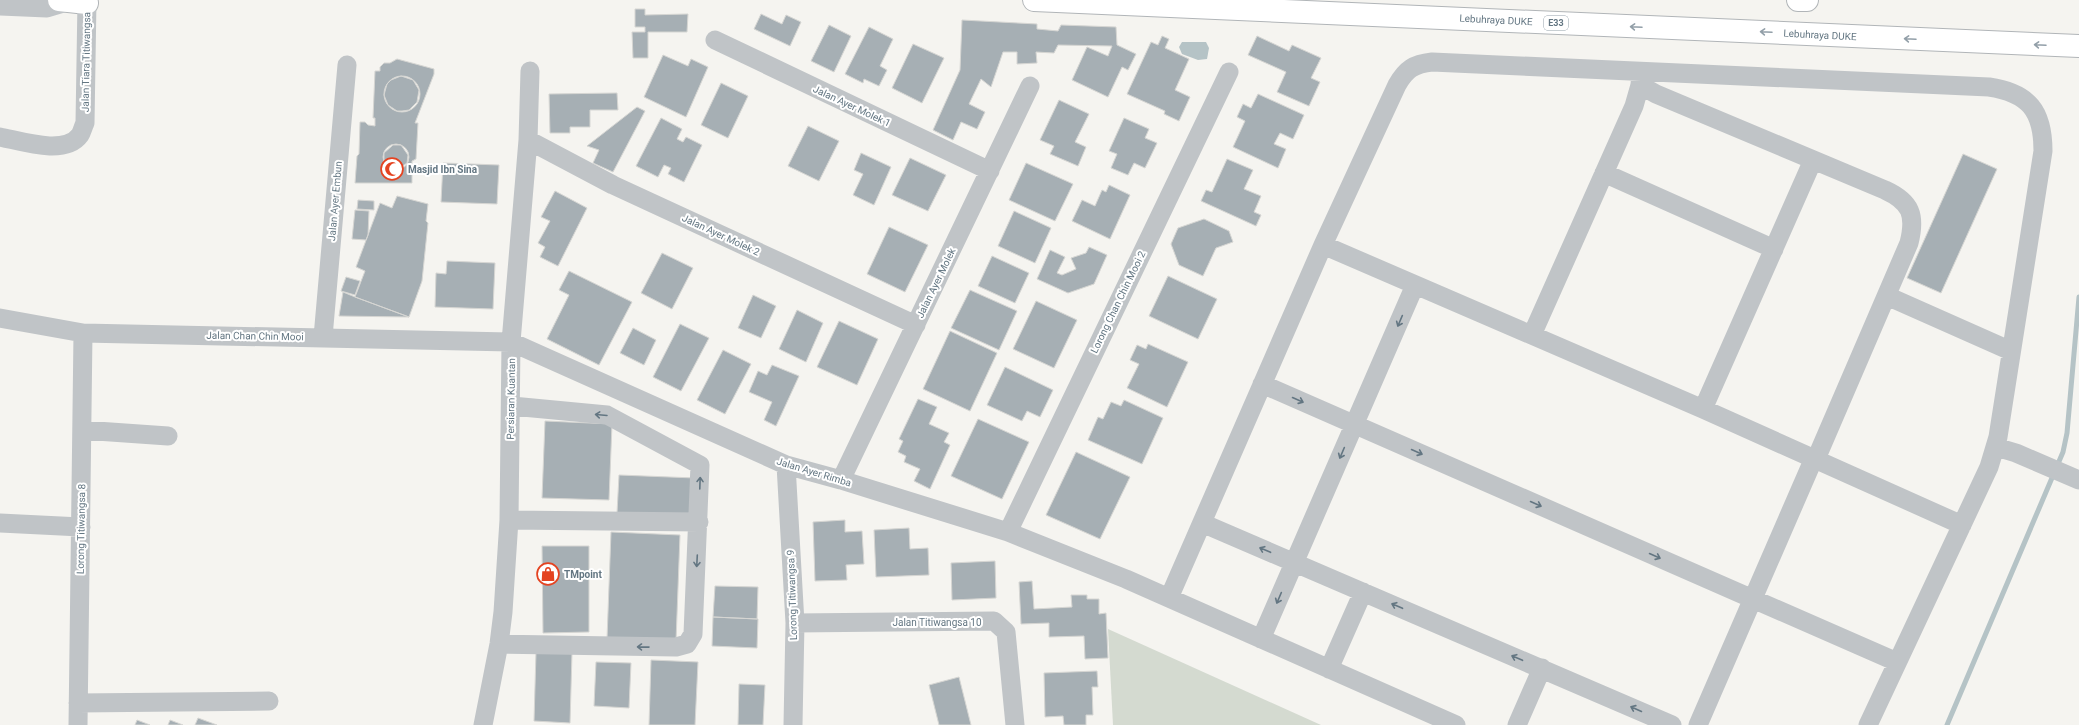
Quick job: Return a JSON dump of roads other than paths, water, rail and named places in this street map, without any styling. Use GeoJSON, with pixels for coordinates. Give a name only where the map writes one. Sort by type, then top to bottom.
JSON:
{"type":"FeatureCollection","features":[{"type":"Feature","properties":{"kind":"highway","name":"Lebuhraya DUKE"},"geometry":{"type":"LineString","coordinates":[[1034,0],[2079,46]]}},
{"type":"Feature","properties":{"kind":"highway"},"geometry":{"type":"LineString","coordinates":[[1798,0],[1807,0]]}},
{"type":"Feature","properties":{"kind":"street"},"geometry":{"type":"LineString","coordinates":[[0,6],[47,8],[75,1]]}},
{"type":"Feature","properties":{"kind":"street","name":"Jalan Tiara Titiwangsa"},"geometry":{"type":"LineString","coordinates":[[0,136],[50,146],[62,146],[80,135],[85,123],[75,1]]}},
{"type":"Feature","properties":{"kind":"street","name":"Jalan Ayer Molek 1"},"geometry":{"type":"LineString","coordinates":[[715,40],[990,172]]}},
{"type":"Feature","properties":{"kind":"street"},"geometry":{"type":"LineString","coordinates":[[1169,598],[1323,245],[1398,85],[1410,68],[1420,64],[1432,62],[1640,78],[1989,87],[2003,89],[2026,99],[2042,127],[2043,151],[1996,447],[1962,525],[1868,725]]}},
{"type":"Feature","properties":{"kind":"street","name":"Jalan Ayer Embun"},"geometry":{"type":"LineString","coordinates":[[323,337],[347,65]]}},
{"type":"Feature","properties":{"kind":"street","name":"Persiaran Kuantan"},"geometry":{"type":"LineString","coordinates":[[483,725],[500,644],[504,612],[509,520],[512,342],[528,140],[530,71]]}},
{"type":"Feature","properties":{"kind":"street","name":"Lorong Chan Chin Mooi 2"},"geometry":{"type":"LineString","coordinates":[[1008,532],[1229,72]]}},
{"type":"Feature","properties":{"kind":"street"},"geometry":{"type":"LineString","coordinates":[[1640,78],[1656,94],[1900,197],[1908,208],[1913,222],[1909,242],[1887,296],[1698,725]]}},
{"type":"Feature","properties":{"kind":"street"},"geometry":{"type":"LineString","coordinates":[[1532,335],[1634,106],[1640,78]]}},
{"type":"Feature","properties":{"kind":"street","name":"Jalan Ayer Molek"},"geometry":{"type":"LineString","coordinates":[[841,480],[1030,86]]}},
{"type":"Feature","properties":{"kind":"street","name":"Jalan Ayer Molek 2"},"geometry":{"type":"LineString","coordinates":[[528,140],[613,185],[916,325]]}},
{"type":"Feature","properties":{"kind":"street"},"geometry":{"type":"LineString","coordinates":[[1704,409],[1813,160]]}},
{"type":"Feature","properties":{"kind":"street"},"geometry":{"type":"LineString","coordinates":[[1604,173],[1774,249]]}},
{"type":"Feature","properties":{"kind":"street"},"geometry":{"type":"LineString","coordinates":[[1323,245],[1704,409],[1962,525]]}},
{"type":"Feature","properties":{"kind":"street"},"geometry":{"type":"LineString","coordinates":[[1261,639],[1415,285]]}},
{"type":"Feature","properties":{"kind":"street"},"geometry":{"type":"LineString","coordinates":[[1887,296],[2011,352]]}},
{"type":"Feature","properties":{"kind":"street","name":"Jalan Chan Chin Mooi"},"geometry":{"type":"LineString","coordinates":[[0,318],[83,333],[512,342]]}},
{"type":"Feature","properties":{"kind":"street","name":"Lorong Titiwangsa 8"},"geometry":{"type":"LineString","coordinates":[[78,725],[83,333]]}},
{"type":"Feature","properties":{"kind":"street","name":"Jalan Ayer Rimba"},"geometry":{"type":"LineString","coordinates":[[512,342],[786,465],[841,480],[1008,532],[1126,579],[1456,725]]}},
{"type":"Feature","properties":{"kind":"street"},"geometry":{"type":"LineString","coordinates":[[1262,384],[1898,662]]}},
{"type":"Feature","properties":{"kind":"street"},"geometry":{"type":"LineString","coordinates":[[500,644],[676,647],[687,644],[693,634],[699,522],[700,465],[607,415],[512,406]]}},
{"type":"Feature","properties":{"kind":"street"},"geometry":{"type":"LineString","coordinates":[[82,430],[168,436]]}},
{"type":"Feature","properties":{"kind":"street"},"geometry":{"type":"LineString","coordinates":[[1996,447],[2035,461],[2079,480]]}},
{"type":"Feature","properties":{"kind":"street","name":"Lorong Titiwangsa 9"},"geometry":{"type":"LineString","coordinates":[[786,465],[795,623],[793,725]]}},
{"type":"Feature","properties":{"kind":"street"},"geometry":{"type":"LineString","coordinates":[[509,520],[699,522]]}},
{"type":"Feature","properties":{"kind":"street"},"geometry":{"type":"LineString","coordinates":[[0,523],[81,527]]}},
{"type":"Feature","properties":{"kind":"street"},"geometry":{"type":"LineString","coordinates":[[1202,523],[1672,725]]}},
{"type":"Feature","properties":{"kind":"street"},"geometry":{"type":"LineString","coordinates":[[1329,669],[1363,592]]}},
{"type":"Feature","properties":{"kind":"street","name":"Jalan Titiwangsa 10"},"geometry":{"type":"LineString","coordinates":[[795,623],[994,621],[1006,632],[1015,725]]}},
{"type":"Feature","properties":{"kind":"street"},"geometry":{"type":"LineString","coordinates":[[1517,725],[1542,668]]}},
{"type":"Feature","properties":{"kind":"street"},"geometry":{"type":"LineString","coordinates":[[78,703],[270,701]]}},
{"type":"Feature","properties":{"kind":"waterway"},"geometry":{"type":"LineString","coordinates":[[1947,725],[2063,452],[2067,433],[2079,297]]}},
{"type":"Feature","properties":{"kind":"place","name":"Masjid Ibn Sina"},"geometry":{"type":"Point","coordinates":[392,169]}},
{"type":"Feature","properties":{"kind":"place","name":"TMpoint"},"geometry":{"type":"Point","coordinates":[548,574]}}]}
